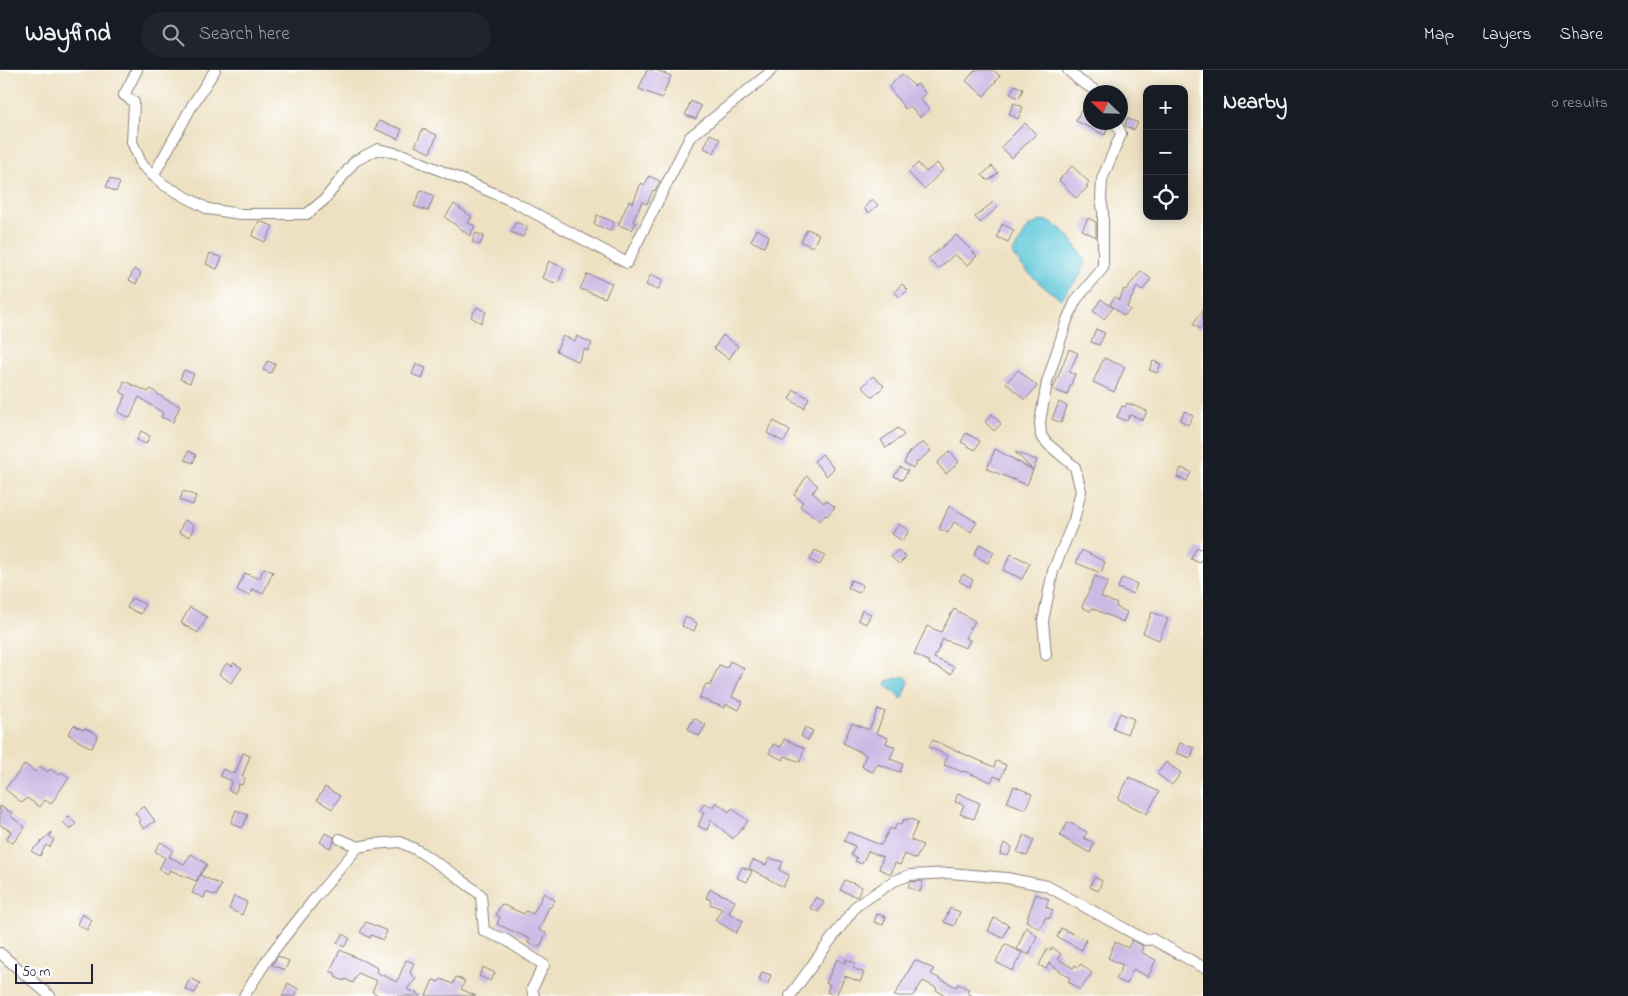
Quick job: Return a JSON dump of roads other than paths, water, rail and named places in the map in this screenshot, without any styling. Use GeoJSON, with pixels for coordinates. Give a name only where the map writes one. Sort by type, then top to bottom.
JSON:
{"type":"FeatureCollection","features":[{"type":"Feature","properties":{"kind":"street"},"geometry":{"type":"LineString","coordinates":[[137,70],[124,95],[134,102],[132,142],[142,165],[164,185],[208,209],[240,214],[308,214],[324,200],[355,161],[378,150],[404,155],[512,201],[627,263],[690,137],[771,70]]}},
{"type":"Feature","properties":{"kind":"street"},"geometry":{"type":"LineString","coordinates":[[153,176],[193,104],[215,70]]}},
{"type":"Feature","properties":{"kind":"street"},"geometry":{"type":"LineString","coordinates":[[1068,70],[1087,85]]}},
{"type":"Feature","properties":{"kind":"street"},"geometry":{"type":"LineString","coordinates":[[1046,655],[1043,620],[1053,571],[1074,520],[1081,491],[1075,467],[1041,436],[1040,422],[1047,382],[1067,320],[1076,300],[1103,268],[1102,179],[1121,134],[1119,130]]}},
{"type":"Feature","properties":{"kind":"street"},"geometry":{"type":"LineString","coordinates":[[340,839],[358,847],[400,842],[417,850],[481,895],[484,931],[506,940],[544,965],[532,989],[534,996]]}},
{"type":"Feature","properties":{"kind":"street"},"geometry":{"type":"LineString","coordinates":[[244,996],[271,954],[358,847]]}},
{"type":"Feature","properties":{"kind":"street"},"geometry":{"type":"LineString","coordinates":[[790,996],[856,906],[894,881],[910,876],[950,872],[1006,878],[1047,886],[1140,937],[1146,940],[1152,939],[1203,966]]}},
{"type":"Feature","properties":{"kind":"street"},"geometry":{"type":"LineString","coordinates":[[0,953],[50,996]]}},
{"type":"Feature","properties":{"kind":"water"},"geometry":{"type":"Polygon","coordinates":[[[1044,220],[1065,232],[1079,250],[1086,264],[1079,277],[1061,299],[1035,279],[1012,254],[1029,226],[1044,220]]]}},
{"type":"Feature","properties":{"kind":"water"},"geometry":{"type":"Polygon","coordinates":[[[904,676],[909,683],[904,697],[901,699],[886,685],[887,681],[904,676]]]}}]}
